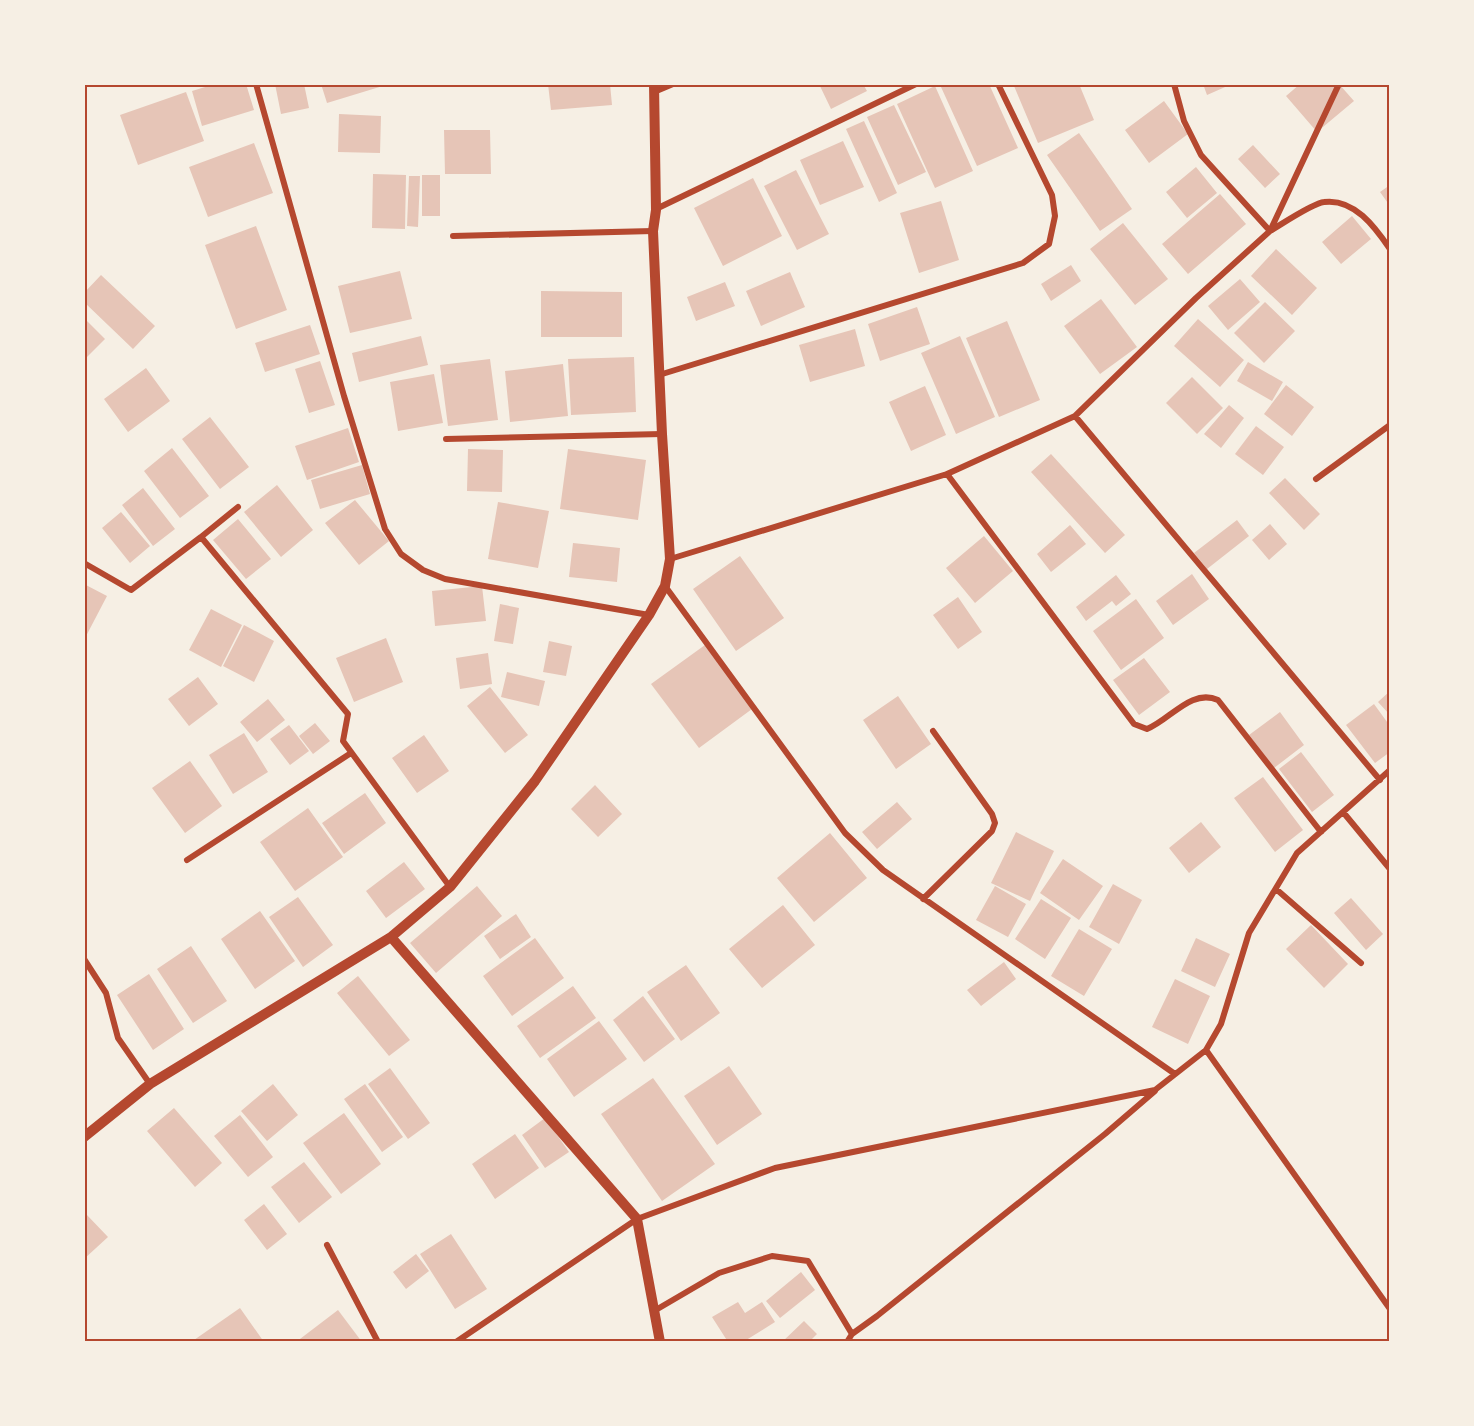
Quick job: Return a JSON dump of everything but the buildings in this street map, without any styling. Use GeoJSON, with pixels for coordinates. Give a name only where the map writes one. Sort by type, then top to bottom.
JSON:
{"type":"FeatureCollection","features":[{"type":"Feature","properties":{"kind":"street"},"geometry":{"type":"LineString","coordinates":[[255,84],[384,530],[401,554],[423,570],[446,579],[649,615]]}},
{"type":"Feature","properties":{"kind":"street"},"geometry":{"type":"LineString","coordinates":[[84,1137],[150,1084],[391,937],[450,887],[535,781],[649,615],[665,586],[670,559],[653,231],[656,210],[654,88],[673,84]]}},
{"type":"Feature","properties":{"kind":"street"},"geometry":{"type":"LineString","coordinates":[[656,210],[916,84]]}},
{"type":"Feature","properties":{"kind":"street"},"geometry":{"type":"LineString","coordinates":[[659,375],[1023,263],[1049,244],[1055,216],[1052,195],[998,84]]}},
{"type":"Feature","properties":{"kind":"street"},"geometry":{"type":"LineString","coordinates":[[1174,84],[1184,121],[1201,155],[1270,231]]}},
{"type":"Feature","properties":{"kind":"street"},"geometry":{"type":"LineString","coordinates":[[1270,231],[1339,84]]}},
{"type":"Feature","properties":{"kind":"street"},"geometry":{"type":"LineString","coordinates":[[670,559],[947,474],[1075,416],[1196,298],[1270,231],[1322,202],[1336,202],[1348,206],[1375,227],[1390,249]]}},
{"type":"Feature","properties":{"kind":"street"},"geometry":{"type":"LineString","coordinates":[[453,236],[653,231]]}},
{"type":"Feature","properties":{"kind":"street"},"geometry":{"type":"LineString","coordinates":[[1075,416],[1380,780]]}},
{"type":"Feature","properties":{"kind":"street"},"geometry":{"type":"LineString","coordinates":[[1316,479],[1390,425]]}},
{"type":"Feature","properties":{"kind":"street"},"geometry":{"type":"LineString","coordinates":[[446,439],[662,434]]}},
{"type":"Feature","properties":{"kind":"street"},"geometry":{"type":"LineString","coordinates":[[947,474],[1134,724],[1147,729],[1157,725],[1194,698],[1210,696],[1218,700],[1321,832]]}},
{"type":"Feature","properties":{"kind":"street"},"geometry":{"type":"LineString","coordinates":[[84,564],[130,591],[238,507]]}},
{"type":"Feature","properties":{"kind":"street"},"geometry":{"type":"LineString","coordinates":[[201,537],[348,714],[343,741],[450,887]]}},
{"type":"Feature","properties":{"kind":"street"},"geometry":{"type":"LineString","coordinates":[[665,586],[846,833],[883,870],[1175,1074]]}},
{"type":"Feature","properties":{"kind":"street"},"geometry":{"type":"LineString","coordinates":[[923,899],[992,831],[995,823],[992,814],[933,730]]}},
{"type":"Feature","properties":{"kind":"street"},"geometry":{"type":"LineString","coordinates":[[187,860],[351,753]]}},
{"type":"Feature","properties":{"kind":"street"},"geometry":{"type":"LineString","coordinates":[[847,1342],[852,1334],[878,1316],[1087,1149],[1155,1090],[1206,1050],[1221,1024],[1250,933],[1297,853],[1390,771]]}},
{"type":"Feature","properties":{"kind":"street"},"geometry":{"type":"LineString","coordinates":[[1343,812],[1390,869]]}},
{"type":"Feature","properties":{"kind":"street"},"geometry":{"type":"LineString","coordinates":[[1276,889],[1361,963]]}},
{"type":"Feature","properties":{"kind":"street"},"geometry":{"type":"LineString","coordinates":[[391,937],[637,1219],[660,1342]]}},
{"type":"Feature","properties":{"kind":"street"},"geometry":{"type":"LineString","coordinates":[[84,959],[106,993],[118,1038],[150,1084]]}},
{"type":"Feature","properties":{"kind":"street"},"geometry":{"type":"LineString","coordinates":[[1206,1050],[1390,1309]]}},
{"type":"Feature","properties":{"kind":"street"},"geometry":{"type":"LineString","coordinates":[[456,1342],[637,1219],[775,1168],[1155,1090]]}},
{"type":"Feature","properties":{"kind":"street"},"geometry":{"type":"LineString","coordinates":[[327,1245],[378,1342]]}},
{"type":"Feature","properties":{"kind":"street"},"geometry":{"type":"LineString","coordinates":[[654,1311],[719,1273],[772,1256],[807,1261],[852,1334]]}}]}
